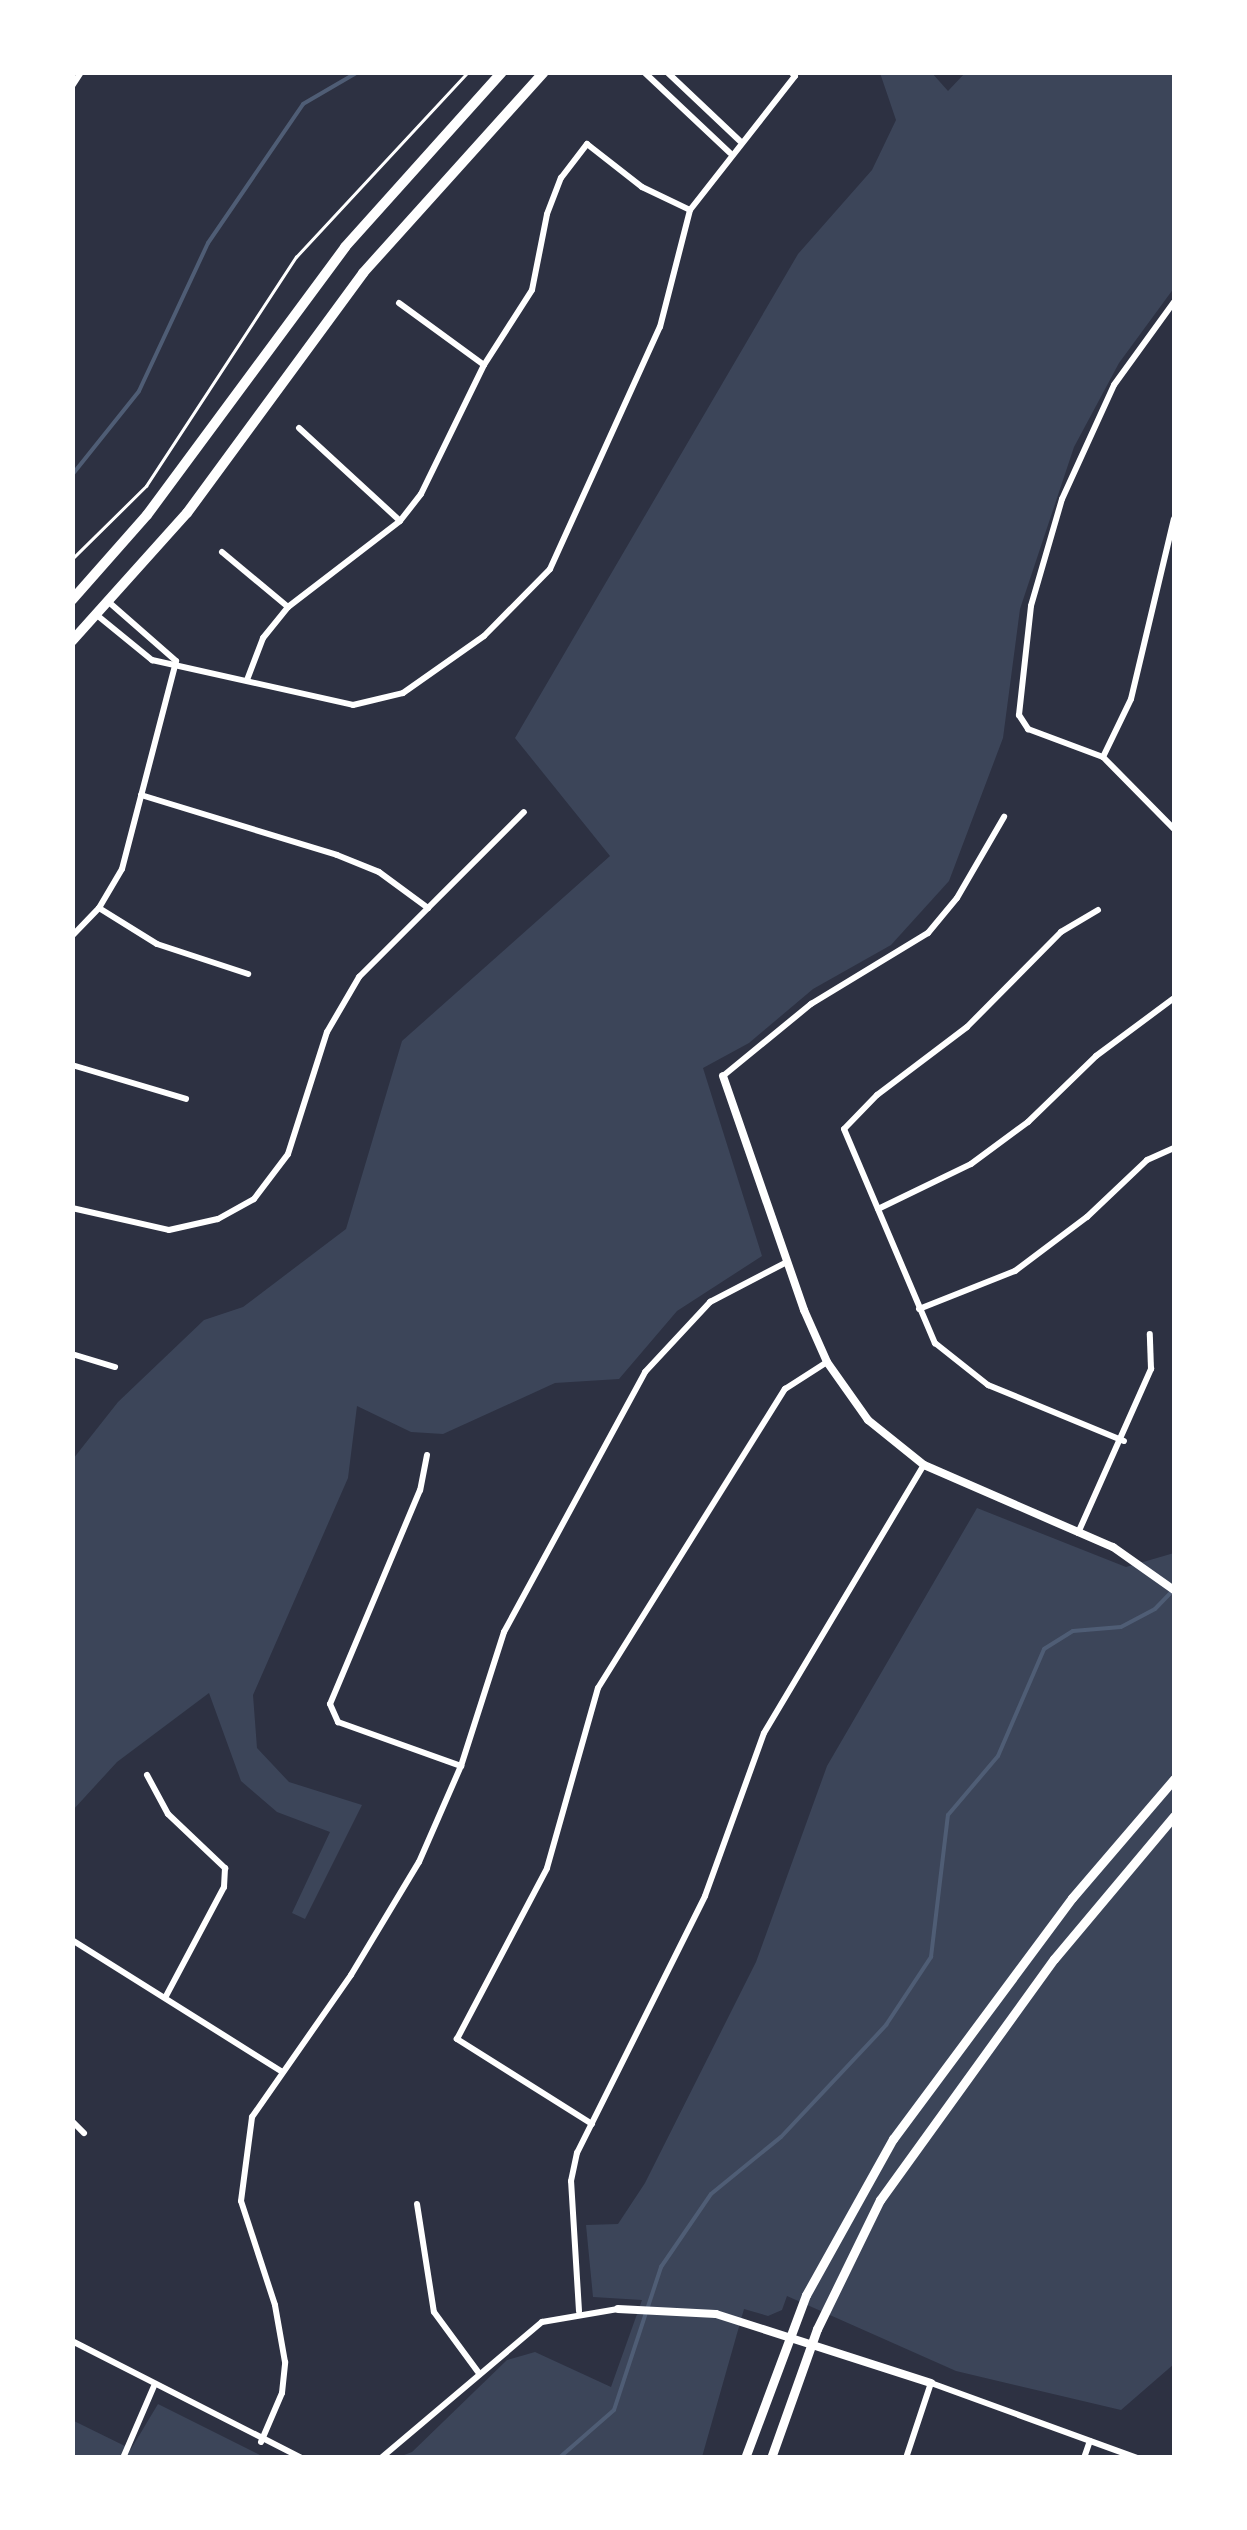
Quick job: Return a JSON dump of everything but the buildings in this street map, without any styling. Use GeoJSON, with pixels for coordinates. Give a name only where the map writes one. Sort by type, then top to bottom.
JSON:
{"type":"FeatureCollection","features":[{"type":"Feature","properties":{"kind":"main road"},"geometry":{"type":"LineString","coordinates":[[72,600],[148,515],[345,247],[502,72]]}},
{"type":"Feature","properties":{"kind":"main road"},"geometry":{"type":"LineString","coordinates":[[72,641],[111,604],[188,513],[364,273],[544,72]]}},
{"type":"Feature","properties":{"kind":"main road"},"geometry":{"type":"LineString","coordinates":[[745,2458],[832,2242],[892,2138],[1072,1898],[1174,1780]]}},
{"type":"Feature","properties":{"kind":"main road"},"geometry":{"type":"LineString","coordinates":[[771,2458],[810,2347],[856,2245],[928,2127],[1054,1959],[1174,1816]]}},
{"type":"Feature","properties":{"kind":"street"},"geometry":{"type":"LineString","coordinates":[[72,86],[81,72]]}},
{"type":"Feature","properties":{"kind":"street"},"geometry":{"type":"LineString","coordinates":[[644,72],[730,153]]}},
{"type":"Feature","properties":{"kind":"street"},"geometry":{"type":"LineString","coordinates":[[667,72],[740,141]]}},
{"type":"Feature","properties":{"kind":"street"},"geometry":{"type":"LineString","coordinates":[[98,616],[152,660],[176,661],[326,703],[381,702],[422,680],[528,598],[550,568],[660,327],[690,210],[793,74]]}},
{"type":"Feature","properties":{"kind":"street"},"geometry":{"type":"LineString","coordinates":[[693,117],[704,106]]}},
{"type":"Feature","properties":{"kind":"street"},"geometry":{"type":"LineString","coordinates":[[247,680],[263,638],[288,608],[400,521],[440,460],[484,364],[532,290],[547,214],[561,178],[587,144],[642,187],[690,210]]}},
{"type":"Feature","properties":{"kind":"street"},"geometry":{"type":"LineString","coordinates":[[1174,302],[1114,386],[1062,499],[1031,606],[1018,715],[1028,729],[1103,757],[1174,829]]}},
{"type":"Feature","properties":{"kind":"street"},"geometry":{"type":"LineString","coordinates":[[399,303],[484,364]]}},
{"type":"Feature","properties":{"kind":"street"},"geometry":{"type":"LineString","coordinates":[[299,428],[400,521]]}},
{"type":"Feature","properties":{"kind":"street"},"geometry":{"type":"LineString","coordinates":[[1103,757],[1131,700],[1174,518]]}},
{"type":"Feature","properties":{"kind":"street"},"geometry":{"type":"LineString","coordinates":[[222,552],[288,608]]}},
{"type":"Feature","properties":{"kind":"street"},"geometry":{"type":"LineString","coordinates":[[111,604],[176,661]]}},
{"type":"Feature","properties":{"kind":"street"},"geometry":{"type":"LineString","coordinates":[[136,648],[147,633]]}},
{"type":"Feature","properties":{"kind":"street"},"geometry":{"type":"LineString","coordinates":[[72,936],[100,908],[122,869],[176,661]]}},
{"type":"Feature","properties":{"kind":"street"},"geometry":{"type":"LineString","coordinates":[[141,795],[337,855],[379,872],[428,908]]}},
{"type":"Feature","properties":{"kind":"street"},"geometry":{"type":"LineString","coordinates":[[72,1208],[144,1229],[203,1224],[254,1199],[272,1178],[292,1143],[341,1004],[428,908],[524,812]]}},
{"type":"Feature","properties":{"kind":"street"},"geometry":{"type":"LineString","coordinates":[[1004,817],[957,898],[928,933],[811,1004],[723,1076],[787,1262],[827,1362],[868,1420],[924,1465],[1078,1533],[1162,1579],[1174,1590]]}},
{"type":"Feature","properties":{"kind":"street"},"geometry":{"type":"LineString","coordinates":[[100,908],[156,944],[248,974]]}},
{"type":"Feature","properties":{"kind":"street"},"geometry":{"type":"LineString","coordinates":[[1098,910],[1061,932],[968,1027],[877,1095],[844,1129],[918,1309],[936,1343],[968,1374],[1124,1441]]}},
{"type":"Feature","properties":{"kind":"street"},"geometry":{"type":"LineString","coordinates":[[878,1209],[972,1164],[1028,1122],[1096,1056],[1174,998]]}},
{"type":"Feature","properties":{"kind":"street"},"geometry":{"type":"LineString","coordinates":[[72,1065],[186,1098]]}},
{"type":"Feature","properties":{"kind":"street"},"geometry":{"type":"LineString","coordinates":[[918,1309],[1015,1271],[1087,1217],[1147,1160],[1174,1148]]}},
{"type":"Feature","properties":{"kind":"street"},"geometry":{"type":"LineString","coordinates":[[261,2442],[282,2392],[286,2362],[275,2305],[246,2226],[240,2175],[252,2117],[281,2070],[352,1975],[409,1878],[461,1766],[504,1632],[645,1372],[710,1302],[787,1262]]}},
{"type":"Feature","properties":{"kind":"street"},"geometry":{"type":"LineString","coordinates":[[1078,1533],[1124,1441],[1151,1369],[1150,1334]]}},
{"type":"Feature","properties":{"kind":"street"},"geometry":{"type":"LineString","coordinates":[[72,1354],[116,1368]]}},
{"type":"Feature","properties":{"kind":"street"},"geometry":{"type":"LineString","coordinates":[[592,2124],[457,2039],[546,1868],[598,1688],[785,1389],[827,1362]]}},
{"type":"Feature","properties":{"kind":"street"},"geometry":{"type":"LineString","coordinates":[[426,1455],[420,1490],[330,1704],[338,1722],[461,1766]]}},
{"type":"Feature","properties":{"kind":"street"},"geometry":{"type":"LineString","coordinates":[[579,2311],[570,2181],[592,2124],[705,1896],[764,1732],[924,1465]]}},
{"type":"Feature","properties":{"kind":"street"},"geometry":{"type":"LineString","coordinates":[[147,1775],[168,1814],[225,1868],[224,1887],[166,1996]]}},
{"type":"Feature","properties":{"kind":"street"},"geometry":{"type":"LineString","coordinates":[[72,1940],[281,2070]]}},
{"type":"Feature","properties":{"kind":"street"},"geometry":{"type":"LineString","coordinates":[[72,2121],[84,2133]]}},
{"type":"Feature","properties":{"kind":"street"},"geometry":{"type":"LineString","coordinates":[[418,2204],[434,2312],[478,2372]]}},
{"type":"Feature","properties":{"kind":"street"},"geometry":{"type":"LineString","coordinates":[[381,2458],[478,2372],[542,2322],[579,2311],[618,2309],[716,2314],[810,2347],[931,2382],[1138,2458]]}},
{"type":"Feature","properties":{"kind":"street"},"geometry":{"type":"LineString","coordinates":[[72,2341],[261,2442],[302,2458]]}},
{"type":"Feature","properties":{"kind":"street"},"geometry":{"type":"LineString","coordinates":[[906,2458],[931,2382]]}},
{"type":"Feature","properties":{"kind":"street"},"geometry":{"type":"LineString","coordinates":[[123,2458],[154,2386]]}},
{"type":"Feature","properties":{"kind":"street"},"geometry":{"type":"LineString","coordinates":[[1084,2458],[1090,2441]]}},
{"type":"Feature","properties":{"kind":"path"},"geometry":{"type":"LineString","coordinates":[[72,559],[146,486],[296,258],[468,72]]}},
{"type":"Feature","properties":{"kind":"path"},"geometry":{"type":"LineString","coordinates":[[72,724],[72,741]]}},
{"type":"Feature","properties":{"kind":"shaded area"},"geometry":{"type":"Polygon","coordinates":[[[880,73],[932,73],[948,91],[965,73],[1174,73],[1174,288],[1119,363],[1074,447],[1020,609],[1003,738],[949,881],[891,945],[813,989],[749,1043],[703,1068],[762,1256],[677,1311],[619,1379],[555,1383],[443,1434],[411,1432],[357,1406],[348,1478],[253,1695],[257,1748],[289,1782],[362,1805],[305,1919],[292,1913],[330,1832],[277,1812],[241,1781],[209,1693],[117,1762],[73,1810],[73,1459],[118,1402],[204,1320],[243,1307],[346,1229],[402,1041],[610,856],[515,738],[798,254],[872,170],[896,120],[880,73]]]}},
{"type":"Feature","properties":{"kind":"shaded area"},"geometry":{"type":"Polygon","coordinates":[[[977,1508],[1126,1567],[1174,1553],[1174,2364],[1121,2410],[956,2371],[787,2296],[782,2310],[768,2316],[744,2309],[702,2457],[396,2458],[412,2452],[507,2360],[535,2352],[611,2387],[642,2300],[593,2297],[586,2225],[618,2224],[645,2183],[756,1962],[827,1766],[977,1508]]]}},
{"type":"Feature","properties":{"kind":"shaded area"},"geometry":{"type":"Polygon","coordinates":[[[158,2404],[264,2457],[73,2457],[72,2420],[131,2449],[158,2404]]]}},
{"type":"Feature","properties":{"kind":"waterway"},"geometry":{"type":"LineString","coordinates":[[72,475],[139,391],[208,243],[303,104],[358,72]]}},
{"type":"Feature","properties":{"kind":"waterway"},"geometry":{"type":"LineString","coordinates":[[559,2458],[614,2410],[661,2267],[711,2194],[781,2137],[886,2025],[931,1957],[948,1815],[998,1756],[1044,1649],[1073,1631],[1121,1627],[1155,1609],[1174,1589]]}}]}
